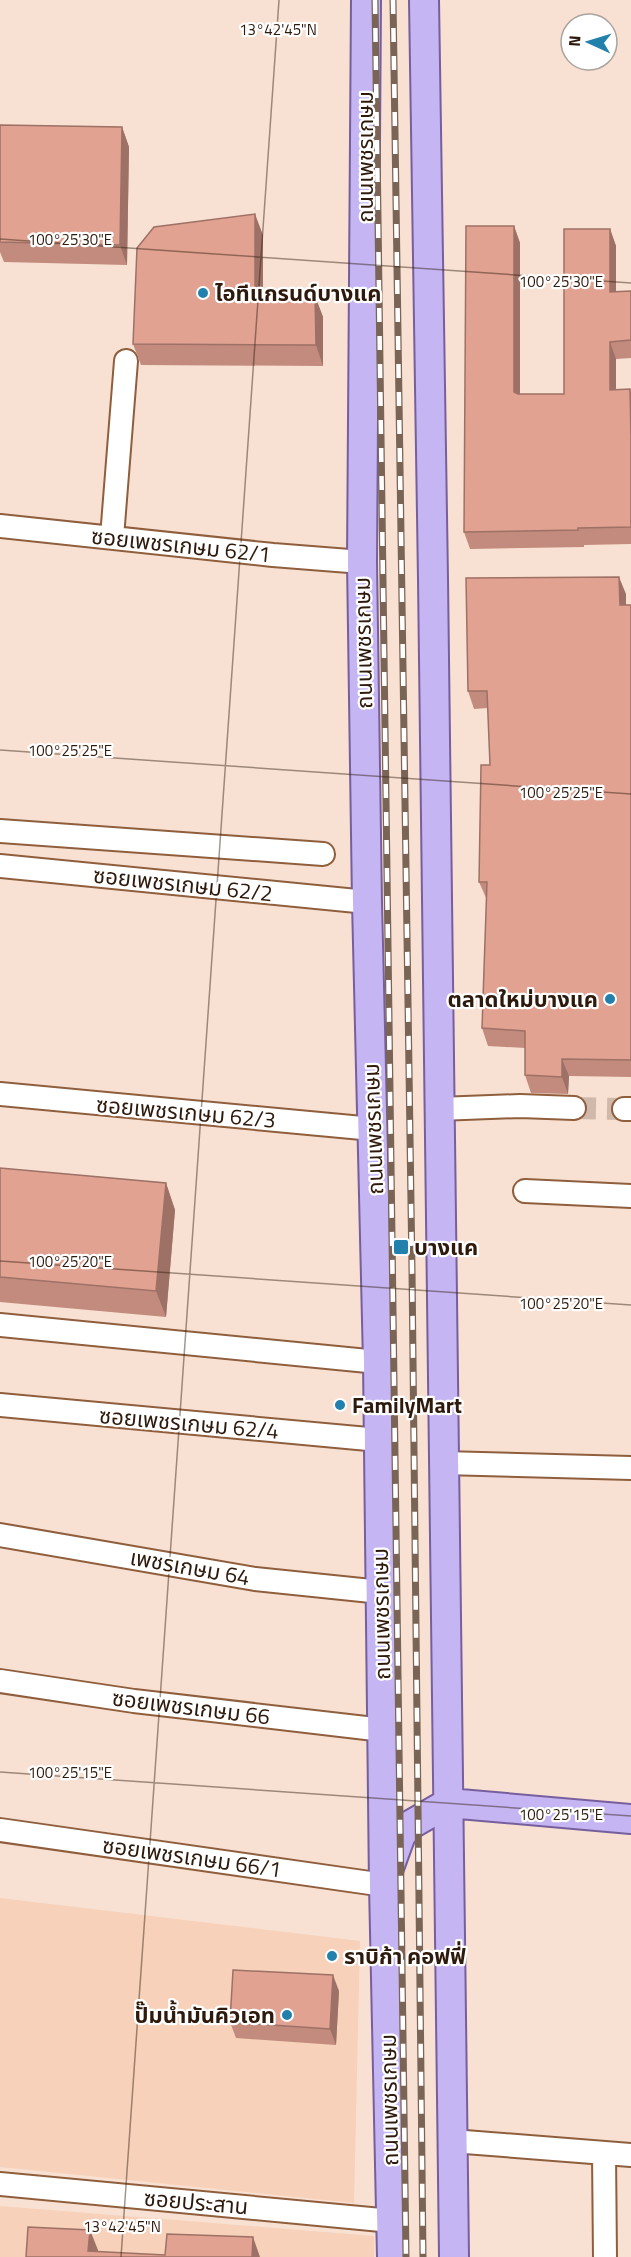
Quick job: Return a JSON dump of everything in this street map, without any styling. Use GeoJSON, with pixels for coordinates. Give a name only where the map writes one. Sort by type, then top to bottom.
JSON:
{"type":"FeatureCollection","features":[{"type":"Feature","properties":{"kind":"main road","name":"ถนนเพชรเกษม"},"geometry":{"type":"LineString","coordinates":[[366,0],[362,562],[378,1362],[384,1885],[392,2257]]}},
{"type":"Feature","properties":{"kind":"main road"},"geometry":{"type":"LineString","coordinates":[[424,0],[454,2257]]}},
{"type":"Feature","properties":{"kind":"main road"},"geometry":{"type":"LineString","coordinates":[[384,1885],[401,1835],[410,1825],[448,1803],[631,1819]]}},
{"type":"Feature","properties":{"kind":"street"},"geometry":{"type":"LineString","coordinates":[[112,537],[126,361]]}},
{"type":"Feature","properties":{"kind":"street","name":"ซอยเพชรเกษม 62/1"},"geometry":{"type":"LineString","coordinates":[[0,526],[273,555],[362,562]]}},
{"type":"Feature","properties":{"kind":"street"},"geometry":{"type":"LineString","coordinates":[[0,831],[323,854]]}},
{"type":"Feature","properties":{"kind":"street"},"geometry":{"type":"LineString","coordinates":[[23,833],[23,868]]}},
{"type":"Feature","properties":{"kind":"street"},"geometry":{"type":"LineString","coordinates":[[102,876],[104,838]]}},
{"type":"Feature","properties":{"kind":"street","name":"ซอยเพชรเกษม 62/2"},"geometry":{"type":"LineString","coordinates":[[0,866],[367,902]]}},
{"type":"Feature","properties":{"kind":"street","name":"ซอยเพชรเกษม 62/3"},"geometry":{"type":"LineString","coordinates":[[0,1094],[373,1129]]}},
{"type":"Feature","properties":{"kind":"street"},"geometry":{"type":"LineString","coordinates":[[438,1109],[520,1106],[574,1108]]}},
{"type":"Feature","properties":{"kind":"street"},"geometry":{"type":"LineString","coordinates":[[525,1191],[631,1196]]}},
{"type":"Feature","properties":{"kind":"street"},"geometry":{"type":"LineString","coordinates":[[0,1325],[378,1362]]}},
{"type":"Feature","properties":{"kind":"street","name":"ซอยเพชรเกษม 62/4"},"geometry":{"type":"LineString","coordinates":[[0,1405],[379,1440]]}},
{"type":"Feature","properties":{"kind":"street"},"geometry":{"type":"LineString","coordinates":[[443,1463],[631,1468]]}},
{"type":"Feature","properties":{"kind":"street","name":"เพชรเกษม 64"},"geometry":{"type":"LineString","coordinates":[[0,1535],[255,1579],[381,1592]]}},
{"type":"Feature","properties":{"kind":"street","name":"ซอยเพชรเกษม 66"},"geometry":{"type":"LineString","coordinates":[[0,1681],[134,1701],[383,1730]]}},
{"type":"Feature","properties":{"kind":"street","name":"ซอยเพชรเกษม 66/1"},"geometry":{"type":"LineString","coordinates":[[0,1830],[384,1885]]}},
{"type":"Feature","properties":{"kind":"street"},"geometry":{"type":"LineString","coordinates":[[452,2141],[631,2155]]}},
{"type":"Feature","properties":{"kind":"street"},"geometry":{"type":"LineString","coordinates":[[604,2154],[605,2257]]}},
{"type":"Feature","properties":{"kind":"street","name":"ซอยประสาน"},"geometry":{"type":"LineString","coordinates":[[0,2184],[392,2221]]}},
{"type":"Feature","properties":{"kind":"shaded area"},"geometry":{"type":"Polygon","coordinates":[[[0,1898],[360,1941],[354,2203],[0,2167],[0,1898]]]}},
{"type":"Feature","properties":{"kind":"shaded area"},"geometry":{"type":"Polygon","coordinates":[[[0,2206],[374,2236],[374,2257],[0,2257],[0,2206]]]}},
{"type":"Feature","properties":{"kind":"building"},"geometry":{"type":"Polygon","coordinates":[[[0,125],[122,127],[120,245],[0,242],[0,125]]]}},
{"type":"Feature","properties":{"kind":"building","name":"ไอทีแกรนด์บางแค"},"geometry":{"type":"Polygon","coordinates":[[[255,214],[255,297],[315,296],[316,345],[133,344],[137,248],[154,227],[255,214]]]}},
{"type":"Feature","properties":{"kind":"building"},"geometry":{"type":"Polygon","coordinates":[[[466,226],[514,226],[514,392],[518,394],[564,394],[564,229],[610,229],[610,292],[631,291],[631,340],[610,342],[610,390],[630,389],[631,527],[464,532],[466,226]]]}},
{"type":"Feature","properties":{"kind":"building"},"geometry":{"type":"Polygon","coordinates":[[[619,577],[620,605],[631,605],[631,1060],[562,1059],[562,1077],[525,1075],[525,1031],[482,1028],[487,882],[479,882],[481,765],[490,765],[487,691],[468,691],[466,578],[619,577]]]}},
{"type":"Feature","properties":{"kind":"building"},"geometry":{"type":"Polygon","coordinates":[[[0,1168],[166,1183],[156,1291],[0,1277],[0,1168]]]}},
{"type":"Feature","properties":{"kind":"building","name":"ปั๊มน้ำมันคิวเอท"},"geometry":{"type":"Polygon","coordinates":[[[233,1970],[333,1975],[330,2029],[230,2022],[233,1970]]]}},
{"type":"Feature","properties":{"kind":"building"},"geometry":{"type":"Polygon","coordinates":[[[28,2227],[90,2230],[88,2251],[165,2255],[167,2234],[253,2237],[252,2257],[26,2257],[28,2227]]]}},
{"type":"Feature","properties":{"kind":"tunnel"},"geometry":{"type":"LineString","coordinates":[[574,1108],[624,1109]]}},
{"type":"Feature","properties":{"kind":"railway"},"geometry":{"type":"LineString","coordinates":[[375,0],[406,2257]]}},
{"type":"Feature","properties":{"kind":"railway"},"geometry":{"type":"LineString","coordinates":[[393,0],[412,1270],[423,2257]]}},
{"type":"Feature","properties":{"kind":"place","name":"ไอทีแกรนด์บางแค"},"geometry":{"type":"Point","coordinates":[203,293]}},
{"type":"Feature","properties":{"kind":"place","name":"ตลาดใหม่บางแค"},"geometry":{"type":"Point","coordinates":[610,999]}},
{"type":"Feature","properties":{"kind":"place","name":"บางแค"},"geometry":{"type":"Point","coordinates":[401,1247]}},
{"type":"Feature","properties":{"kind":"place","name":"FamilyMart"},"geometry":{"type":"Point","coordinates":[340,1405]}},
{"type":"Feature","properties":{"kind":"place","name":"ราบิก้า คอฟฟี่"},"geometry":{"type":"Point","coordinates":[332,1956]}},
{"type":"Feature","properties":{"kind":"place","name":"ปั๊มน้ำมันคิวเอท"},"geometry":{"type":"Point","coordinates":[287,2015]}}]}
